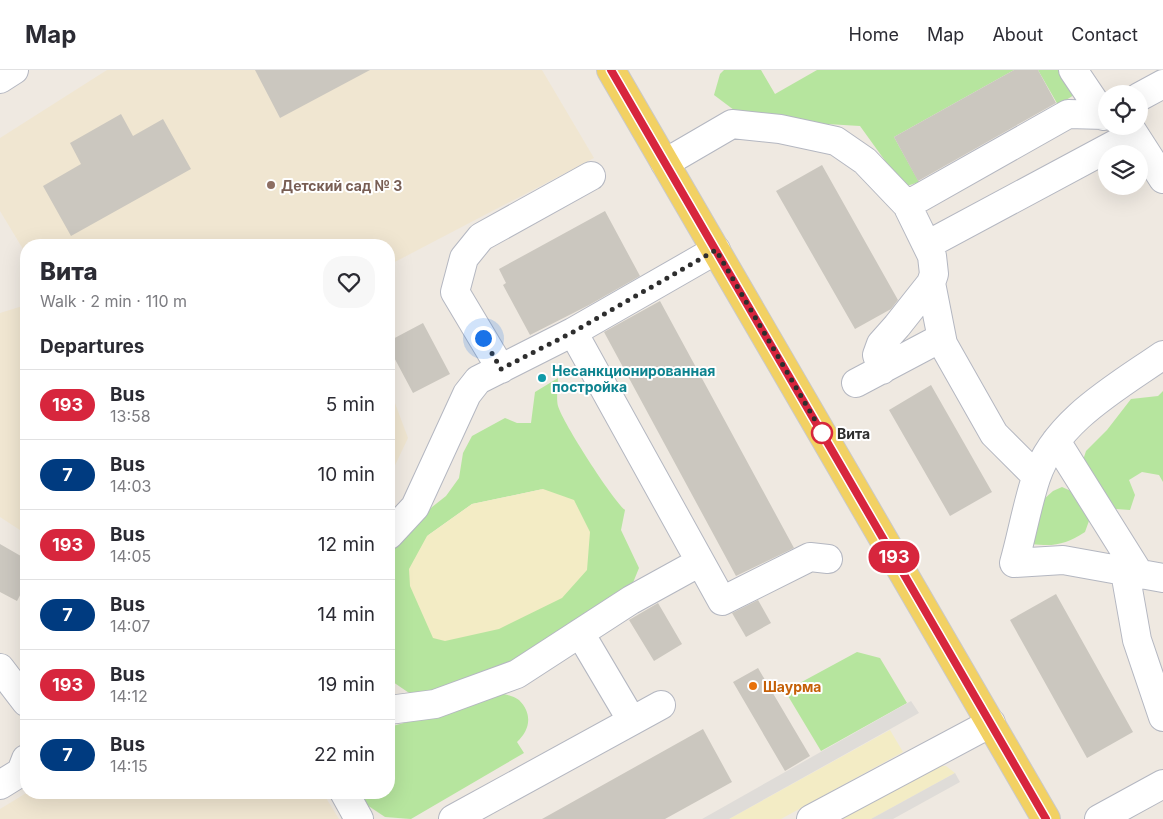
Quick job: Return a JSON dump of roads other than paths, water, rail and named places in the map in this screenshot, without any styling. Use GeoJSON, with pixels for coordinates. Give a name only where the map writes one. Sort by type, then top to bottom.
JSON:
{"type":"FeatureCollection","features":[{"type":"Feature","properties":{"kind":"main road"},"geometry":{"type":"LineString","coordinates":[[611,70],[1046,819]]}},
{"type":"Feature","properties":{"kind":"street"},"geometry":{"type":"LineString","coordinates":[[0,79],[14,70]]}},
{"type":"Feature","properties":{"kind":"street"},"geometry":{"type":"LineString","coordinates":[[1073,70],[1098,105]]}},
{"type":"Feature","properties":{"kind":"street"},"geometry":{"type":"LineString","coordinates":[[1148,92],[1163,84]]}},
{"type":"Feature","properties":{"kind":"street"},"geometry":{"type":"LineString","coordinates":[[907,205],[1068,114],[1098,115]]}},
{"type":"Feature","properties":{"kind":"street"},"geometry":{"type":"LineString","coordinates":[[665,163],[732,124],[780,129],[836,141],[866,161],[907,205],[932,256],[934,274],[930,283],[881,344],[877,355],[882,370]]}},
{"type":"Feature","properties":{"kind":"street"},"geometry":{"type":"LineString","coordinates":[[927,245],[1123,135]]}},
{"type":"Feature","properties":{"kind":"street"},"geometry":{"type":"LineString","coordinates":[[1135,135],[1163,179]]}},
{"type":"Feature","properties":{"kind":"street"},"geometry":{"type":"LineString","coordinates":[[501,369],[455,292],[464,258],[481,237],[591,176]]}},
{"type":"Feature","properties":{"kind":"street"},"geometry":{"type":"LineString","coordinates":[[395,529],[415,507],[467,394],[478,380],[573,332],[716,250]]}},
{"type":"Feature","properties":{"kind":"street"},"geometry":{"type":"LineString","coordinates":[[930,283],[943,344],[994,434],[1036,476]]}},
{"type":"Feature","properties":{"kind":"street"},"geometry":{"type":"LineString","coordinates":[[573,332],[722,600],[810,556],[828,559]]}},
{"type":"Feature","properties":{"kind":"street"},"geometry":{"type":"LineString","coordinates":[[856,383],[941,338]]}},
{"type":"Feature","properties":{"kind":"street"},"geometry":{"type":"LineString","coordinates":[[1143,575],[1063,560],[1014,563],[1036,476],[1056,441],[1090,406],[1163,355]]}},
{"type":"Feature","properties":{"kind":"street"},"geometry":{"type":"LineString","coordinates":[[1056,441],[1143,575],[1137,640],[1163,718]]}},
{"type":"Feature","properties":{"kind":"street"},"geometry":{"type":"LineString","coordinates":[[395,708],[435,704],[517,674],[630,600],[700,562]]}},
{"type":"Feature","properties":{"kind":"street"},"geometry":{"type":"LineString","coordinates":[[580,633],[632,721]]}},
{"type":"Feature","properties":{"kind":"street"},"geometry":{"type":"LineString","coordinates":[[0,668],[20,694]]}},
{"type":"Feature","properties":{"kind":"street"},"geometry":{"type":"LineString","coordinates":[[453,819],[660,705]]}},
{"type":"Feature","properties":{"kind":"street"},"geometry":{"type":"LineString","coordinates":[[811,819],[991,723]]}},
{"type":"Feature","properties":{"kind":"street"},"geometry":{"type":"LineString","coordinates":[[0,785],[20,773]]}},
{"type":"Feature","properties":{"kind":"street"},"geometry":{"type":"LineString","coordinates":[[1100,819],[1163,784]]}},
{"type":"Feature","properties":{"kind":"street"},"geometry":{"type":"LineString","coordinates":[[348,799],[359,819]]}},
{"type":"Feature","properties":{"kind":"place","name":"Детский сад № 3"},"geometry":{"type":"Point","coordinates":[271,185]}},
{"type":"Feature","properties":{"kind":"place","name":"Несанкционированная постройка"},"geometry":{"type":"Point","coordinates":[542,378]}},
{"type":"Feature","properties":{"kind":"place","name":"Вита"},"geometry":{"type":"Point","coordinates":[822,433]}},
{"type":"Feature","properties":{"kind":"place","name":"Шаурма"},"geometry":{"type":"Point","coordinates":[753,686]}}]}
